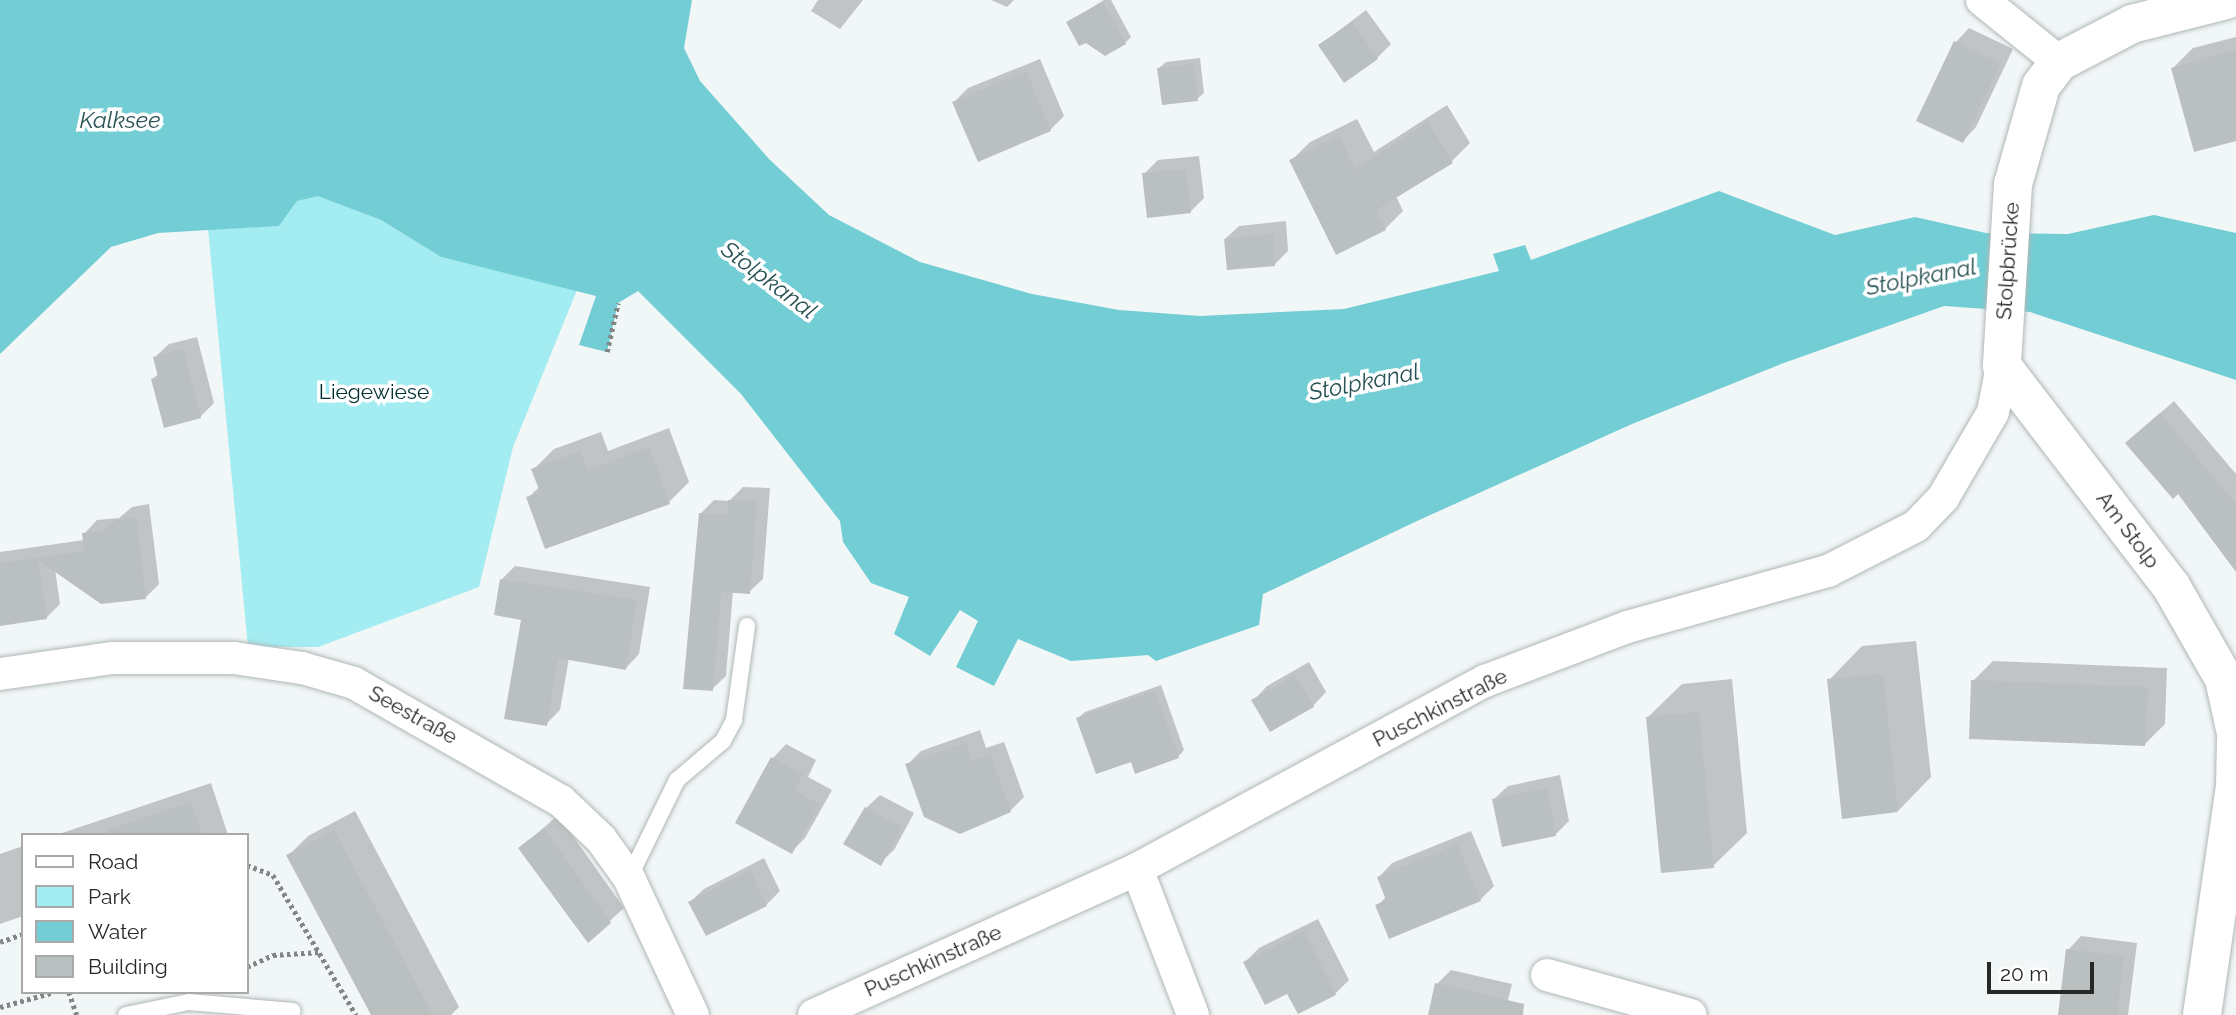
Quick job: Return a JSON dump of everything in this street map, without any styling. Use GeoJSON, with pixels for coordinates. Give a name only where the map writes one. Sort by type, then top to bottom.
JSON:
{"type":"FeatureCollection","features":[{"type":"Feature","properties":{"kind":"main road"},"geometry":{"type":"LineString","coordinates":[[2059,62],[2132,24],[2226,0]]}},
{"type":"Feature","properties":{"kind":"main road","name":"Stolpbrücke"},"geometry":{"type":"LineString","coordinates":[[2002,352],[2013,184],[2041,86],[2059,62]]}},
{"type":"Feature","properties":{"kind":"main road","name":"Am Stolp"},"geometry":{"type":"LineString","coordinates":[[2002,352],[2230,670],[2236,733]]}},
{"type":"Feature","properties":{"kind":"main road"},"geometry":{"type":"LineString","coordinates":[[2202,1015],[2235,787],[2236,740]]}},
{"type":"Feature","properties":{"kind":"street"},"geometry":{"type":"LineString","coordinates":[[1982,0],[2059,62]]}},
{"type":"Feature","properties":{"kind":"street","name":"Puschkinstraße"},"geometry":{"type":"LineString","coordinates":[[814,1015],[1137,869],[1485,681],[1627,627],[1828,571],[1916,526],[1943,498],[1993,412],[2002,352]]}},
{"type":"Feature","properties":{"kind":"street","name":"Seestraße"},"geometry":{"type":"LineString","coordinates":[[0,674],[113,658],[234,658],[302,668],[354,683],[561,801],[601,839],[629,878],[693,1015]]}},
{"type":"Feature","properties":{"kind":"street"},"geometry":{"type":"LineString","coordinates":[[1137,869],[1193,1015]]}},
{"type":"Feature","properties":{"kind":"street"},"geometry":{"type":"LineString","coordinates":[[1547,975],[1691,1015]]}},
{"type":"Feature","properties":{"kind":"lane"},"geometry":{"type":"LineString","coordinates":[[629,878],[677,780],[723,741],[734,720],[747,626]]}},
{"type":"Feature","properties":{"kind":"lane"},"geometry":{"type":"LineString","coordinates":[[127,1015],[188,1002],[293,1011]]}},
{"type":"Feature","properties":{"kind":"path"},"geometry":{"type":"LineString","coordinates":[[607,352],[618,303]]}},
{"type":"Feature","properties":{"kind":"path"},"geometry":{"type":"LineString","coordinates":[[248,864],[273,875],[354,1014]]}},
{"type":"Feature","properties":{"kind":"path"},"geometry":{"type":"LineString","coordinates":[[0,942],[21,935]]}},
{"type":"Feature","properties":{"kind":"path"},"geometry":{"type":"LineString","coordinates":[[248,966],[272,954],[320,952]]}},
{"type":"Feature","properties":{"kind":"path"},"geometry":{"type":"LineString","coordinates":[[0,1007],[47,994]]}},
{"type":"Feature","properties":{"kind":"path"},"geometry":{"type":"LineString","coordinates":[[70,994],[77,1015]]}},
{"type":"Feature","properties":{"kind":"green space","name":"Liegewiese"},"geometry":{"type":"Polygon","coordinates":[[[318,195],[381,220],[441,257],[577,290],[513,447],[479,587],[318,647],[248,647],[208,229],[279,226],[297,201],[318,195]]]}},
{"type":"Feature","properties":{"kind":"water"},"geometry":{"type":"Polygon","coordinates":[[[0,0],[692,0],[684,48],[700,81],[769,159],[829,215],[920,262],[1032,294],[1119,310],[1200,316],[1344,309],[1499,271],[1493,254],[1525,245],[1531,260],[1719,191],[1835,235],[1915,217],[1986,233],[2068,234],[2154,215],[2236,233],[2236,380],[2030,312],[1944,306],[1781,364],[1632,424],[1417,521],[1263,594],[1259,625],[1156,661],[1148,655],[1071,661],[1018,639],[994,686],[956,667],[978,621],[960,610],[930,656],[894,634],[909,597],[871,583],[843,542],[840,521],[741,394],[638,291],[618,303],[607,352],[579,345],[596,296],[441,257],[381,220],[318,196],[297,201],[279,226],[158,233],[111,247],[0,354],[0,0]]]}},
{"type":"Feature","properties":{"kind":"building"},"geometry":{"type":"Polygon","coordinates":[[[1103,2],[1126,44],[1105,56],[1086,43],[1079,46],[1066,22],[1103,2]]]}},
{"type":"Feature","properties":{"kind":"building"},"geometry":{"type":"Polygon","coordinates":[[[1352,22],[1378,59],[1344,83],[1318,45],[1352,22]]]}},
{"type":"Feature","properties":{"kind":"building"},"geometry":{"type":"Polygon","coordinates":[[[1954,41],[2001,63],[1963,143],[1916,121],[1954,41]]]}},
{"type":"Feature","properties":{"kind":"building"},"geometry":{"type":"Polygon","coordinates":[[[2236,50],[2236,141],[2194,152],[2171,68],[2236,50]]]}},
{"type":"Feature","properties":{"kind":"building"},"geometry":{"type":"Polygon","coordinates":[[[1194,64],[1198,101],[1162,105],[1157,68],[1194,64]]]}},
{"type":"Feature","properties":{"kind":"building"},"geometry":{"type":"Polygon","coordinates":[[[1026,71],[1051,131],[978,162],[952,102],[1026,71]]]}},
{"type":"Feature","properties":{"kind":"building"},"geometry":{"type":"Polygon","coordinates":[[[1428,122],[1453,163],[1376,210],[1386,230],[1336,255],[1289,160],[1339,136],[1355,169],[1428,122]]]}},
{"type":"Feature","properties":{"kind":"building"},"geometry":{"type":"Polygon","coordinates":[[[1186,169],[1191,213],[1147,218],[1142,173],[1186,169]]]}},
{"type":"Feature","properties":{"kind":"building"},"geometry":{"type":"Polygon","coordinates":[[[1273,234],[1275,266],[1227,270],[1224,239],[1273,234]]]}},
{"type":"Feature","properties":{"kind":"building"},"geometry":{"type":"Polygon","coordinates":[[[183,349],[201,418],[164,428],[151,379],[158,377],[153,357],[183,349]]]}},
{"type":"Feature","properties":{"kind":"building"},"geometry":{"type":"Polygon","coordinates":[[[2160,413],[2236,504],[2236,572],[2178,494],[2173,499],[2125,443],[2160,413]]]}},
{"type":"Feature","properties":{"kind":"building"},"geometry":{"type":"Polygon","coordinates":[[[649,447],[670,504],[545,549],[526,497],[540,492],[531,469],[580,451],[588,470],[649,447]]]}},
{"type":"Feature","properties":{"kind":"building"},"geometry":{"type":"Polygon","coordinates":[[[728,500],[757,501],[750,594],[721,592],[713,691],[683,689],[699,513],[727,515],[728,500]]]}},
{"type":"Feature","properties":{"kind":"building"},"geometry":{"type":"Polygon","coordinates":[[[136,517],[146,599],[101,604],[38,560],[47,619],[0,626],[0,563],[84,551],[82,533],[103,531],[116,520],[136,517]]]}},
{"type":"Feature","properties":{"kind":"building"},"geometry":{"type":"Polygon","coordinates":[[[500,579],[637,600],[626,670],[558,658],[547,726],[504,719],[521,620],[494,615],[500,579]]]}},
{"type":"Feature","properties":{"kind":"building"},"geometry":{"type":"Polygon","coordinates":[[[1883,674],[1898,812],[1842,819],[1827,679],[1883,674]]]}},
{"type":"Feature","properties":{"kind":"building"},"geometry":{"type":"Polygon","coordinates":[[[1295,675],[1314,707],[1270,732],[1251,700],[1295,675]]]}},
{"type":"Feature","properties":{"kind":"building"},"geometry":{"type":"Polygon","coordinates":[[[1971,680],[2148,687],[2145,746],[1969,739],[1971,680]]]}},
{"type":"Feature","properties":{"kind":"building"},"geometry":{"type":"Polygon","coordinates":[[[1155,691],[1179,758],[1135,774],[1131,762],[1096,774],[1076,718],[1155,691]]]}},
{"type":"Feature","properties":{"kind":"building"},"geometry":{"type":"Polygon","coordinates":[[[1699,712],[1714,868],[1661,873],[1646,717],[1699,712]]]}},
{"type":"Feature","properties":{"kind":"building"},"geometry":{"type":"Polygon","coordinates":[[[966,743],[972,761],[990,754],[1011,812],[960,834],[924,817],[905,764],[966,743]]]}},
{"type":"Feature","properties":{"kind":"building"},"geometry":{"type":"Polygon","coordinates":[[[771,757],[803,774],[795,791],[820,804],[792,854],[735,823],[771,757]]]}},
{"type":"Feature","properties":{"kind":"building"},"geometry":{"type":"Polygon","coordinates":[[[1547,788],[1556,836],[1502,847],[1492,799],[1547,788]]]}},
{"type":"Feature","properties":{"kind":"building"},"geometry":{"type":"Polygon","coordinates":[[[191,802],[202,833],[109,833],[108,830],[191,802]]]}},
{"type":"Feature","properties":{"kind":"building"},"geometry":{"type":"Polygon","coordinates":[[[865,807],[902,827],[881,866],[843,844],[865,807]]]}},
{"type":"Feature","properties":{"kind":"building"},"geometry":{"type":"Polygon","coordinates":[[[544,828],[611,923],[588,943],[518,848],[544,828]]]}},
{"type":"Feature","properties":{"kind":"building"},"geometry":{"type":"Polygon","coordinates":[[[334,830],[433,1015],[371,1015],[286,855],[334,830]]]}},
{"type":"Feature","properties":{"kind":"building"},"geometry":{"type":"Polygon","coordinates":[[[1457,844],[1481,901],[1389,939],[1375,905],[1386,900],[1377,877],[1457,844]]]}},
{"type":"Feature","properties":{"kind":"building"},"geometry":{"type":"Polygon","coordinates":[[[750,870],[767,906],[706,936],[688,902],[750,870]]]}},
{"type":"Feature","properties":{"kind":"building"},"geometry":{"type":"Polygon","coordinates":[[[1304,931],[1336,995],[1298,1014],[1287,994],[1265,1005],[1243,962],[1304,931]]]}},
{"type":"Feature","properties":{"kind":"building"},"geometry":{"type":"Polygon","coordinates":[[[2066,949],[2124,956],[2117,1015],[2058,1015],[2066,949]]]}},
{"type":"Feature","properties":{"kind":"building"},"geometry":{"type":"Polygon","coordinates":[[[1435,983],[1524,1004],[1523,1015],[1428,1015],[1435,983]]]}},
{"type":"Feature","properties":{"kind":"water label","name":"Kalksee"},"geometry":{"type":"Point","coordinates":[120,120]}},
{"type":"Feature","properties":{"kind":"water label","name":"Stolpkanal"},"geometry":{"type":"Point","coordinates":[1921,277]}},
{"type":"Feature","properties":{"kind":"water label","name":"Stolpkanal"},"geometry":{"type":"Point","coordinates":[769,280]}},
{"type":"Feature","properties":{"kind":"water label","name":"Stolpkanal"},"geometry":{"type":"Point","coordinates":[1364,382]}}]}
